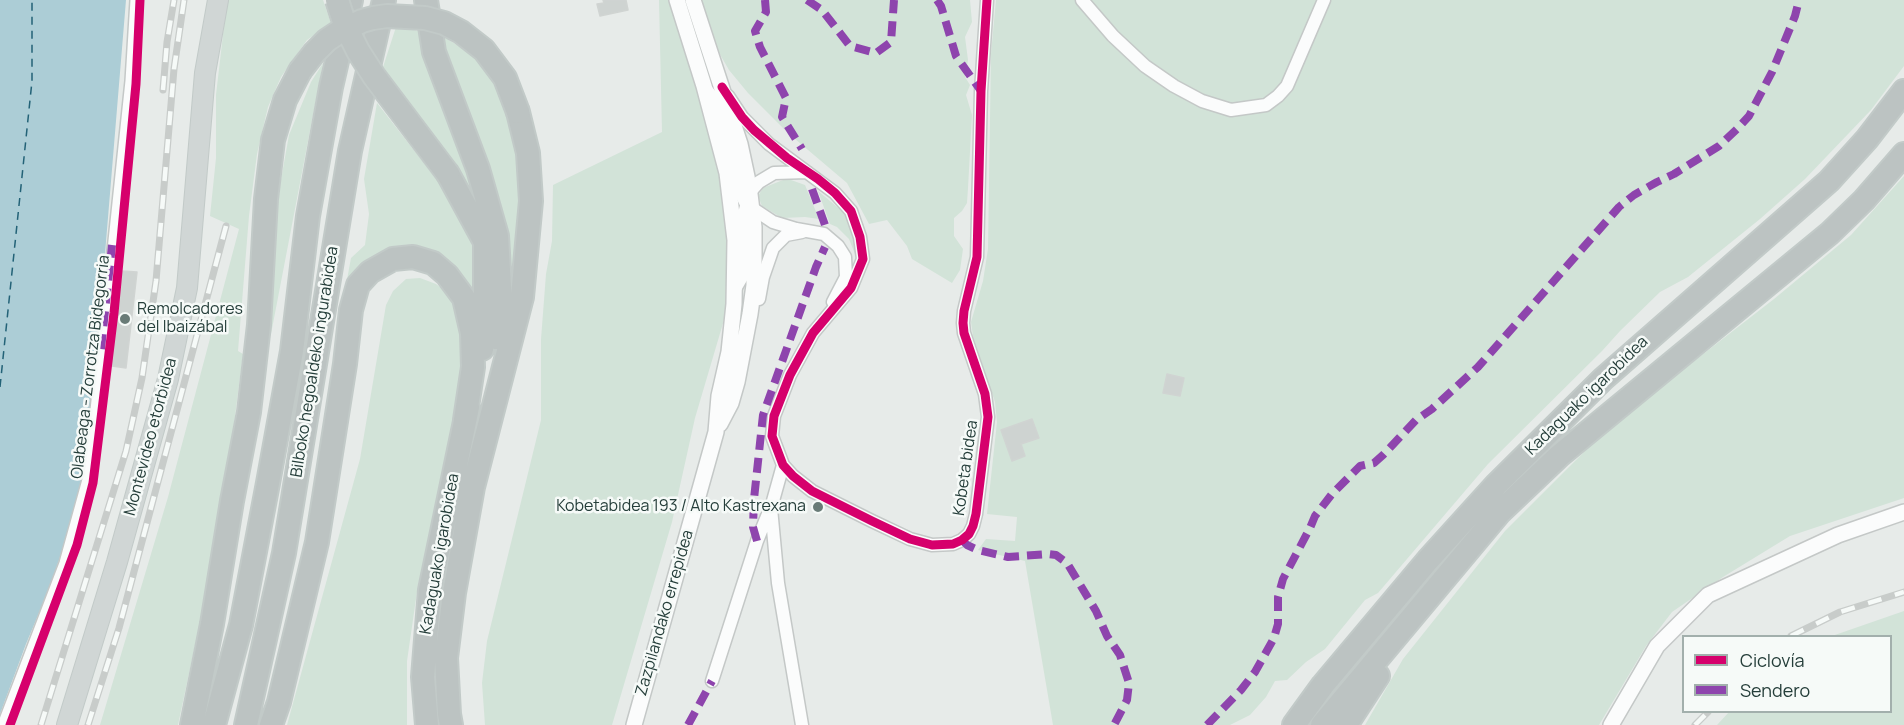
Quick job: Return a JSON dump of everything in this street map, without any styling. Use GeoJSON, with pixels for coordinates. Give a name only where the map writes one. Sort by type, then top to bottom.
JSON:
{"type":"FeatureCollection","features":[{"type":"Feature","properties":{"kind":"highway"},"geometry":{"type":"LineString","coordinates":[[337,0],[345,25],[358,51],[374,76],[448,174],[484,242],[485,316],[481,360],[465,420]]}},
{"type":"Feature","properties":{"kind":"highway","name":"Bilboko hegoaldeko ingurabidea"},"geometry":{"type":"LineString","coordinates":[[214,725],[241,625],[268,483],[292,351],[308,216],[331,87],[351,0]]}},
{"type":"Feature","properties":{"kind":"highway","name":"Bilboko hegoaldeko ingurabidea"},"geometry":{"type":"LineString","coordinates":[[246,725],[284,553],[350,151],[384,0]]}},
{"type":"Feature","properties":{"kind":"highway"},"geometry":{"type":"LineString","coordinates":[[426,0],[434,52],[478,169],[498,236],[501,305],[476,479]]}},
{"type":"Feature","properties":{"kind":"highway"},"geometry":{"type":"LineString","coordinates":[[192,725],[249,412],[259,325],[266,199],[273,140],[285,100],[300,71],[314,53],[339,32],[373,18],[387,16],[425,18],[444,23],[484,50],[505,78],[518,112],[528,153],[531,201],[522,297],[476,479]]}},
{"type":"Feature","properties":{"kind":"highway","name":"Kadaguako igarobidea"},"geometry":{"type":"LineString","coordinates":[[1294,725],[1323,685],[1428,560],[1525,455],[1603,379],[1829,181],[1867,139],[1904,91]]}},
{"type":"Feature","properties":{"kind":"highway","name":"Kadaguako igarobidea"},"geometry":{"type":"LineString","coordinates":[[1322,725],[1500,513],[1559,456],[1830,233],[1864,200],[1904,154]]}},
{"type":"Feature","properties":{"kind":"highway"},"geometry":{"type":"LineString","coordinates":[[272,725],[316,542],[345,364],[351,310],[358,285],[370,272],[393,259],[413,257],[433,263],[447,274],[464,298],[472,333],[473,367],[465,420]]}},
{"type":"Feature","properties":{"kind":"highway","name":"Kadaguako igarobidea"},"geometry":{"type":"LineString","coordinates":[[427,725],[423,677],[429,602],[437,552],[465,420]]}},
{"type":"Feature","properties":{"kind":"highway","name":"Kadaguako igarobidea"},"geometry":{"type":"LineString","coordinates":[[451,725],[446,658],[476,479]]}},
{"type":"Feature","properties":{"kind":"highway"},"geometry":{"type":"LineString","coordinates":[[1346,725],[1426,600]]}},
{"type":"Feature","properties":{"kind":"highway"},"geometry":{"type":"LineString","coordinates":[[1279,725],[1323,685]]}},
{"type":"Feature","properties":{"kind":"main road","name":"Montevideo etorbidea"},"geometry":{"type":"LineString","coordinates":[[67,725],[117,562],[168,379],[187,288],[205,73],[218,0]]}},
{"type":"Feature","properties":{"kind":"street"},"geometry":{"type":"LineString","coordinates":[[2,725],[64,563],[88,476],[130,81],[135,0]]}},
{"type":"Feature","properties":{"kind":"street"},"geometry":{"type":"LineString","coordinates":[[677,0],[704,86],[727,173],[735,240],[735,289],[729,352],[719,396],[716,432]]}},
{"type":"Feature","properties":{"kind":"street"},"geometry":{"type":"LineString","coordinates":[[693,0],[740,144],[749,202],[754,285],[746,339],[731,403],[716,432]]}},
{"type":"Feature","properties":{"kind":"street","name":"Kobeta bidea"},"geometry":{"type":"LineString","coordinates":[[825,317],[813,333],[790,375],[774,416],[772,436],[783,465],[812,491],[910,539],[932,545],[953,544],[962,540],[969,534],[976,514],[988,417],[988,407],[964,333],[963,323],[976,257],[981,91],[987,0]]}},
{"type":"Feature","properties":{"kind":"street"},"geometry":{"type":"LineString","coordinates":[[1082,0],[1113,36],[1145,66],[1174,86],[1202,101],[1231,110],[1266,105],[1287,86],[1324,0]]}},
{"type":"Feature","properties":{"kind":"street"},"geometry":{"type":"LineString","coordinates":[[704,86],[719,105],[740,192],[773,222],[824,234],[838,246],[845,257],[846,277],[825,317]]}},
{"type":"Feature","properties":{"kind":"street"},"geometry":{"type":"LineString","coordinates":[[722,87],[742,117],[754,130],[787,158],[835,193],[851,211],[860,237],[863,259],[851,288],[825,317]]}},
{"type":"Feature","properties":{"kind":"street"},"geometry":{"type":"LineString","coordinates":[[735,289],[745,272],[743,217],[759,182],[774,173],[807,172]]}},
{"type":"Feature","properties":{"kind":"street"},"geometry":{"type":"LineString","coordinates":[[746,339],[758,304],[767,260],[773,248],[786,235],[806,231]]}},
{"type":"Feature","properties":{"kind":"street","name":"Zazpilandako errepidea"},"geometry":{"type":"LineString","coordinates":[[634,725],[716,432]]}},
{"type":"Feature","properties":{"kind":"street"},"geometry":{"type":"LineString","coordinates":[[712,681],[757,541],[771,508],[783,465]]}},
{"type":"Feature","properties":{"kind":"street"},"geometry":{"type":"LineString","coordinates":[[771,508],[778,583],[802,725]]}},
{"type":"Feature","properties":{"kind":"street"},"geometry":{"type":"LineString","coordinates":[[1611,725],[1657,646],[1708,595],[1838,535],[1904,512]]}},
{"type":"Feature","properties":{"kind":"green space"},"geometry":{"type":"Polygon","coordinates":[[[227,0],[323,0],[331,23],[307,40],[281,77],[268,107],[257,154],[249,216],[238,351],[243,354],[232,440],[200,622],[178,725],[100,725],[168,497],[239,229],[210,216],[216,158],[216,95],[227,0]]]}},
{"type":"Feature","properties":{"kind":"green space"},"geometry":{"type":"Polygon","coordinates":[[[659,0],[671,0],[713,136],[722,179],[730,260],[729,303],[695,418],[672,522],[612,725],[485,725],[482,683],[487,641],[541,420],[541,339],[546,274],[552,241],[553,185],[662,132],[659,0]]]}},
{"type":"Feature","properties":{"kind":"green space"},"geometry":{"type":"Polygon","coordinates":[[[697,0],[970,0],[972,22],[965,37],[968,60],[965,77],[970,85],[966,95],[972,115],[968,188],[967,203],[954,218],[954,236],[963,249],[960,270],[952,283],[912,259],[907,246],[887,220],[869,224],[847,183],[788,133],[748,93],[729,70],[714,44],[697,0]]]}},
{"type":"Feature","properties":{"kind":"green space"},"geometry":{"type":"Polygon","coordinates":[[[996,0],[1904,0],[1904,66],[1871,110],[1805,179],[1688,277],[1660,292],[1620,331],[1488,464],[1378,593],[1365,600],[1325,649],[1306,662],[1287,680],[1275,681],[1266,697],[1250,715],[1230,725],[1053,725],[1025,561],[978,550],[986,539],[1015,541],[1017,517],[987,514],[997,422],[995,402],[973,336],[971,322],[983,281],[988,249],[991,54],[996,0]]]}},
{"type":"Feature","properties":{"kind":"green space"},"geometry":{"type":"Polygon","coordinates":[[[396,27],[425,32],[488,225],[383,67],[396,27]]]}},
{"type":"Feature","properties":{"kind":"green space"},"geometry":{"type":"Polygon","coordinates":[[[439,34],[475,56],[490,74],[508,109],[517,142],[523,193],[514,279],[501,215],[439,34]]]}},
{"type":"Feature","properties":{"kind":"green space"},"geometry":{"type":"Polygon","coordinates":[[[323,63],[271,334],[262,353],[280,185],[289,135],[311,82],[323,63]]]}},
{"type":"Feature","properties":{"kind":"green space"},"geometry":{"type":"Polygon","coordinates":[[[377,103],[442,186],[461,216],[472,245],[477,280],[478,312],[449,262],[361,267],[346,285],[351,258],[365,245],[369,214],[364,179],[377,103]]]}},
{"type":"Feature","properties":{"kind":"green space"},"geometry":{"type":"Polygon","coordinates":[[[1904,176],[1904,498],[1790,536],[1723,577],[1672,612],[1646,646],[1599,725],[1365,725],[1403,659],[1505,531],[1608,428],[1774,299],[1851,235],[1904,176]]]}},
{"type":"Feature","properties":{"kind":"green space"},"geometry":{"type":"Polygon","coordinates":[[[783,180],[805,185],[819,219],[782,218],[762,206],[758,196],[763,188],[783,180]]]}},
{"type":"Feature","properties":{"kind":"green space"},"geometry":{"type":"Polygon","coordinates":[[[818,191],[842,211],[850,223],[855,237],[855,254],[849,239],[837,227],[830,224],[818,191]]]}},
{"type":"Feature","properties":{"kind":"green space"},"geometry":{"type":"Polygon","coordinates":[[[420,278],[436,284],[452,296],[462,319],[463,353],[459,394],[435,516],[418,585],[407,661],[407,725],[287,725],[360,459],[386,305],[393,291],[406,279],[420,278]]]}},
{"type":"Feature","properties":{"kind":"green space"},"geometry":{"type":"Polygon","coordinates":[[[1904,611],[1904,725],[1717,725],[1728,713],[1892,713],[1892,635],[1835,635],[1904,611]]]}},
{"type":"Feature","properties":{"kind":"water"},"geometry":{"type":"Polygon","coordinates":[[[0,0],[126,0],[102,290],[83,476],[67,537],[49,589],[0,714],[0,0]]]}},
{"type":"Feature","properties":{"kind":"building"},"geometry":{"type":"Polygon","coordinates":[[[603,0],[626,0],[628,10],[600,16],[597,4],[604,3],[603,0]]]}},
{"type":"Feature","properties":{"kind":"building","name":"Remolcadores del Ibaizábal"},"geometry":{"type":"Polygon","coordinates":[[[123,271],[137,272],[126,368],[112,366],[123,271]]]}},
{"type":"Feature","properties":{"kind":"building"},"geometry":{"type":"Polygon","coordinates":[[[1167,374],[1184,378],[1180,396],[1163,393],[1167,374]]]}},
{"type":"Feature","properties":{"kind":"building"},"geometry":{"type":"Polygon","coordinates":[[[1032,419],[1039,438],[1021,444],[1025,456],[1012,461],[1001,430],[1032,419]]]}},
{"type":"Feature","properties":{"kind":"ferry route"},"geometry":{"type":"LineString","coordinates":[[0,387],[32,81],[32,0]]}},
{"type":"Feature","properties":{"kind":"railway"},"geometry":{"type":"LineString","coordinates":[[163,90],[167,42],[174,0]]}},
{"type":"Feature","properties":{"kind":"railway"},"geometry":{"type":"LineString","coordinates":[[41,725],[126,451],[142,378],[156,281],[174,69],[184,0]]}},
{"type":"Feature","properties":{"kind":"railway"},"geometry":{"type":"LineString","coordinates":[[88,725],[119,628],[226,226]]}},
{"type":"Feature","properties":{"kind":"railway"},"geometry":{"type":"LineString","coordinates":[[1793,635],[1840,612],[1904,592]]}},
{"type":"Feature","properties":{"kind":"railway"},"geometry":{"type":"LineString","coordinates":[[1695,725],[1707,713]]}},
{"type":"Feature","properties":{"kind":"marked path"},"geometry":{"type":"LineString","coordinates":[[765,0],[766,12],[755,31],[760,47],[786,98],[782,117],[802,149]]}},
{"type":"Feature","properties":{"kind":"marked path"},"geometry":{"type":"LineString","coordinates":[[807,0],[822,10],[850,46],[876,53],[891,42],[894,0]]}},
{"type":"Feature","properties":{"kind":"marked path"},"geometry":{"type":"LineString","coordinates":[[937,0],[941,6],[956,56],[981,91]]}},
{"type":"Feature","properties":{"kind":"marked path"},"geometry":{"type":"LineString","coordinates":[[1207,725],[1255,672],[1274,638],[1278,624],[1278,597],[1283,579],[1315,516],[1332,494],[1360,466],[1374,463],[1416,420],[1432,409],[1478,367],[1619,207],[1634,195],[1719,146],[1737,129],[1749,116],[1772,72],[1795,16],[1799,0]]}},
{"type":"Feature","properties":{"kind":"marked path"},"geometry":{"type":"LineString","coordinates":[[812,189],[825,225]]}},
{"type":"Feature","properties":{"kind":"marked path"},"geometry":{"type":"LineString","coordinates":[[101,349],[112,245]]}},
{"type":"Feature","properties":{"kind":"marked path"},"geometry":{"type":"LineString","coordinates":[[757,541],[753,527],[754,499],[763,415],[825,247]]}},
{"type":"Feature","properties":{"kind":"marked path"},"geometry":{"type":"LineString","coordinates":[[962,540],[978,550],[1008,557],[1048,554],[1056,555],[1067,563],[1120,655],[1129,683],[1127,700],[1114,725]]}},
{"type":"Feature","properties":{"kind":"marked path"},"geometry":{"type":"LineString","coordinates":[[688,725],[712,681]]}},
{"type":"Feature","properties":{"kind":"cycle path","name":"Olabeaga - Zorrotza Bidegorria"},"geometry":{"type":"LineString","coordinates":[[10,725],[77,545],[93,483],[114,313],[136,84],[140,0]]}},
{"type":"Feature","properties":{"kind":"cycle path"},"geometry":{"type":"LineString","coordinates":[[722,87],[742,117],[754,130],[787,158],[835,193],[851,211],[860,237],[863,259],[851,288],[813,333],[790,375],[774,416],[772,436],[783,465],[812,491],[910,539],[932,545],[953,544],[969,534],[973,526],[988,417],[985,394],[964,333],[963,323],[977,257],[981,91],[987,0]]}},
{"type":"Feature","properties":{"kind":"place","name":"Remolcadores del Ibaizábal"},"geometry":{"type":"Point","coordinates":[125,319]}},
{"type":"Feature","properties":{"kind":"place","name":"Kobetabidea 193 / Alto Kastrexana"},"geometry":{"type":"Point","coordinates":[818,507]}}]}
